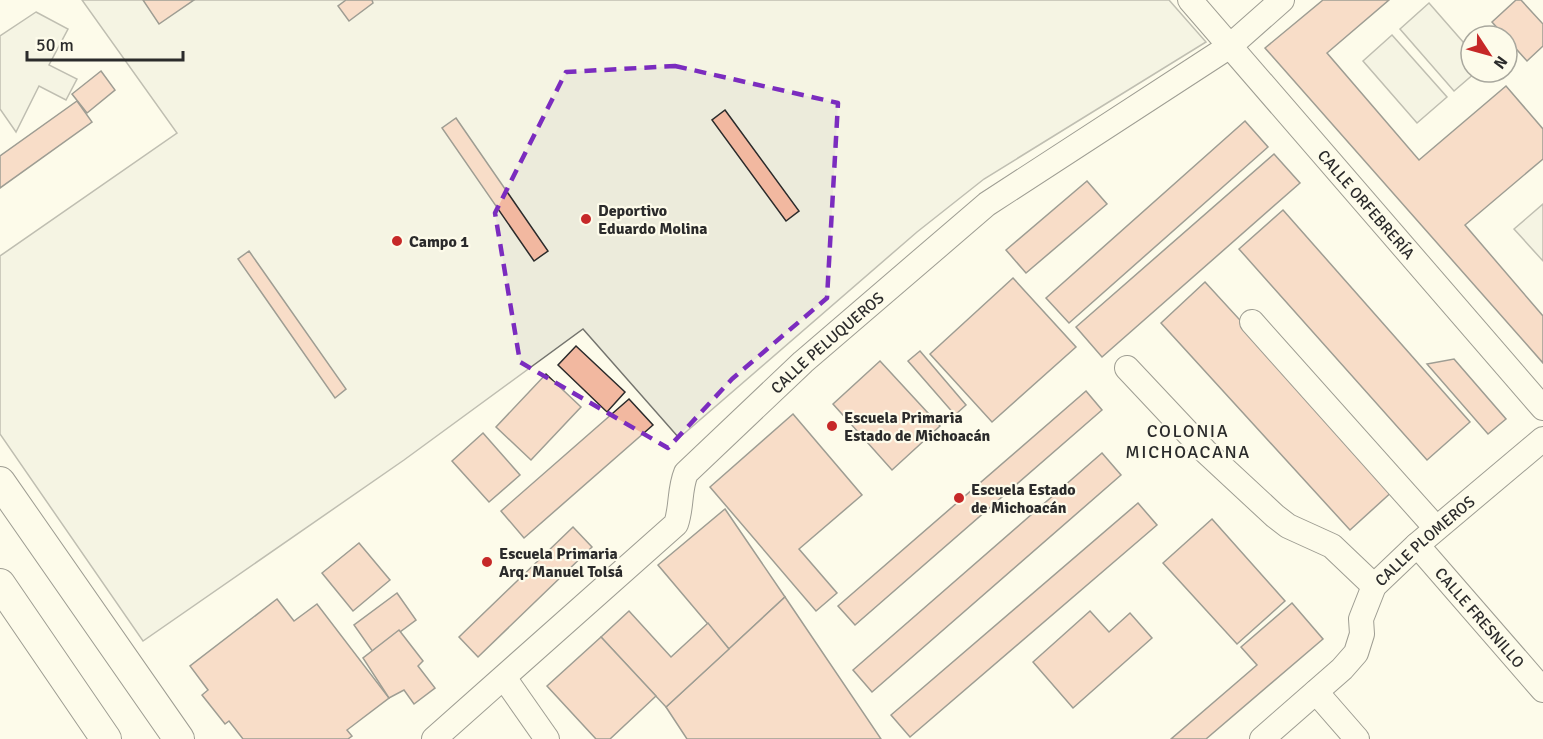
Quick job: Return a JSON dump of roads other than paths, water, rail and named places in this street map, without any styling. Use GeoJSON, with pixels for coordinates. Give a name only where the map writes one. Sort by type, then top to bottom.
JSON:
{"type":"FeatureCollection","features":[{"type":"Feature","properties":{"kind":"main road"},"geometry":{"type":"LineString","coordinates":[[0,482],[179,739]]}},
{"type":"Feature","properties":{"kind":"main road"},"geometry":{"type":"LineString","coordinates":[[0,584],[106,739]]}},
{"type":"Feature","properties":{"kind":"street","name":"CALLE ORFEBRERÍA"},"geometry":{"type":"LineString","coordinates":[[1190,0],[1543,408]]}},
{"type":"Feature","properties":{"kind":"street","name":"CALLE PELUQUEROS"},"geometry":{"type":"LineString","coordinates":[[434,739],[505,679],[676,524],[681,510],[681,485],[694,464],[847,324],[987,204],[1230,46],[1282,0]]}},
{"type":"Feature","properties":{"kind":"street"},"geometry":{"type":"LineString","coordinates":[[1252,322],[1436,528]]}},
{"type":"Feature","properties":{"kind":"street"},"geometry":{"type":"LineString","coordinates":[[1127,368],[1205,451],[1275,516],[1288,526],[1332,546],[1374,586]]}},
{"type":"Feature","properties":{"kind":"street","name":"CALLE PLOMEROS"},"geometry":{"type":"LineString","coordinates":[[1262,739],[1356,653],[1362,634],[1361,619],[1374,586],[1417,544],[1543,439]]}},
{"type":"Feature","properties":{"kind":"street","name":"CALLE FRESNILLO"},"geometry":{"type":"LineString","coordinates":[[1417,544],[1543,690]]}},
{"type":"Feature","properties":{"kind":"street"},"geometry":{"type":"LineString","coordinates":[[505,679],[547,739]]}},
{"type":"Feature","properties":{"kind":"street"},"geometry":{"type":"LineString","coordinates":[[1316,692],[1357,739]]}},
{"type":"Feature","properties":{"kind":"place","name":"Deportivo Eduardo Molina"},"geometry":{"type":"Point","coordinates":[586,219]}},
{"type":"Feature","properties":{"kind":"place","name":"Campo 1"},"geometry":{"type":"Point","coordinates":[397,241]}},
{"type":"Feature","properties":{"kind":"place","name":"Escuela Primaria Estado de Michoacán"},"geometry":{"type":"Point","coordinates":[832,426]}},
{"type":"Feature","properties":{"kind":"place","name":"Escuela Estado de Michoacán"},"geometry":{"type":"Point","coordinates":[959,498]}},
{"type":"Feature","properties":{"kind":"place","name":"Escuela Primaria Arq. Manuel Tolsá"},"geometry":{"type":"Point","coordinates":[487,562]}},
{"type":"Feature","properties":{"kind":"district","name":"COLONIA MICHOACANA"},"geometry":{"type":"Point","coordinates":[1188,441]}}]}
